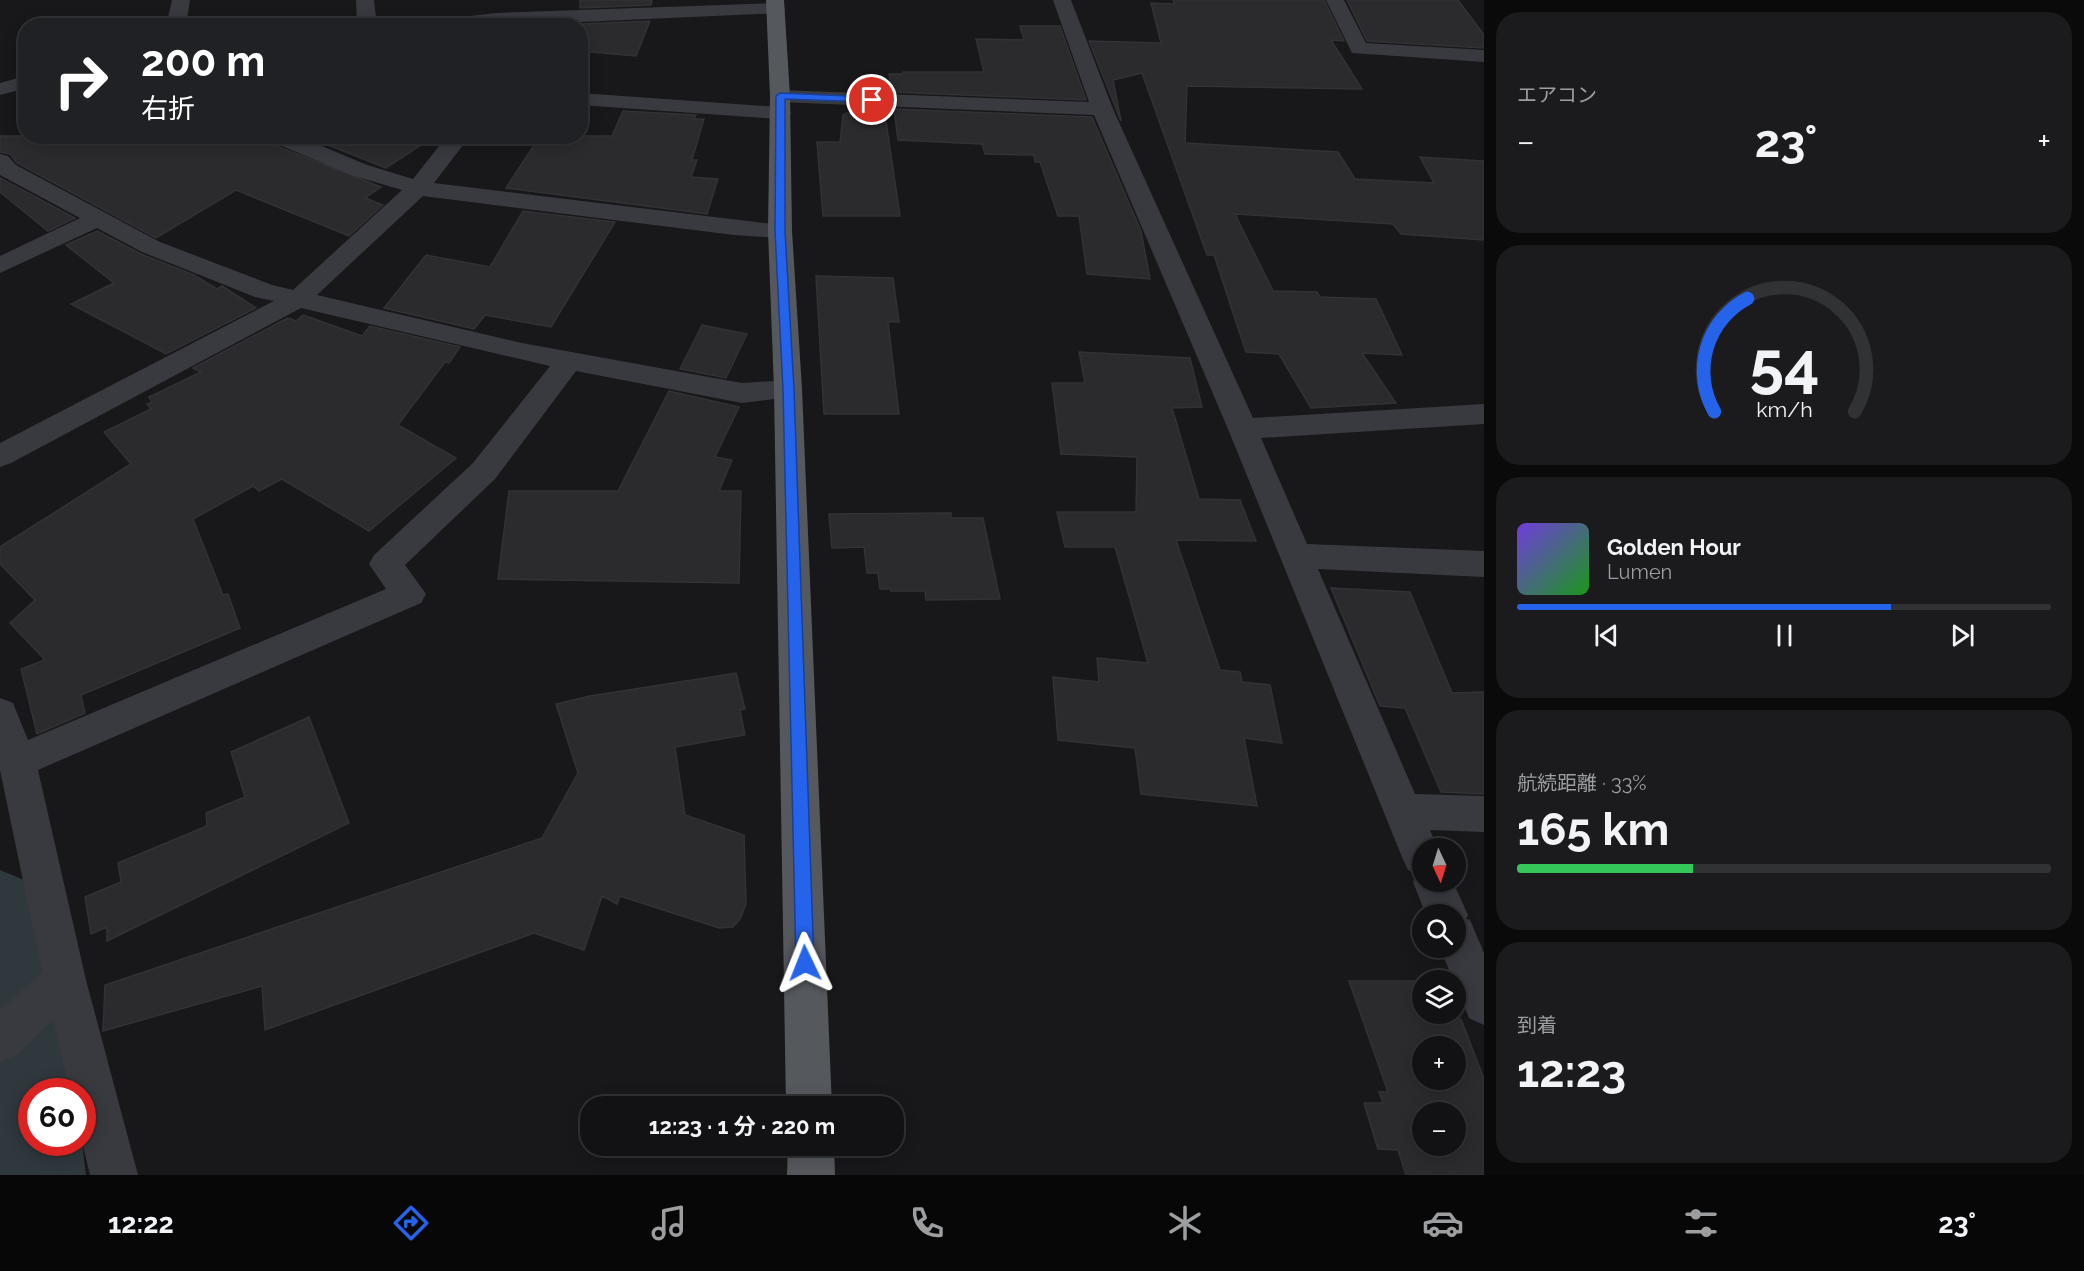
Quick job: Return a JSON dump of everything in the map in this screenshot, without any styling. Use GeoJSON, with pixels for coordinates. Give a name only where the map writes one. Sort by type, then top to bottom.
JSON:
{"type":"FeatureCollection","features":[{"type":"Feature","properties":{"kind":"main road"},"geometry":{"type":"LineString","coordinates":[[776,5],[780,104],[780,231],[788,389],[809,1096]]}},
{"type":"Feature","properties":{"kind":"main road"},"geometry":{"type":"LineString","coordinates":[[811,1156],[812,1175]]}},
{"type":"Feature","properties":{"kind":"street"},"geometry":{"type":"LineString","coordinates":[[178,18],[181,0]]}},
{"type":"Feature","properties":{"kind":"street"},"geometry":{"type":"LineString","coordinates":[[365,0],[366,18]]}},
{"type":"Feature","properties":{"kind":"street"},"geometry":{"type":"LineString","coordinates":[[1062,0],[1102,109],[1243,429],[1414,838]]}},
{"type":"Feature","properties":{"kind":"street"},"geometry":{"type":"LineString","coordinates":[[1335,0],[1359,49],[1484,56]]}},
{"type":"Feature","properties":{"kind":"street"},"geometry":{"type":"LineString","coordinates":[[574,18],[776,5]]}},
{"type":"Feature","properties":{"kind":"street"},"geometry":{"type":"LineString","coordinates":[[0,88],[18,84]]}},
{"type":"Feature","properties":{"kind":"street"},"geometry":{"type":"LineString","coordinates":[[588,99],[1102,109]]}},
{"type":"Feature","properties":{"kind":"street"},"geometry":{"type":"LineString","coordinates":[[297,144],[358,170],[418,188],[734,228],[780,231]]}},
{"type":"Feature","properties":{"kind":"street"},"geometry":{"type":"LineString","coordinates":[[0,456],[298,299],[418,188],[453,144]]}},
{"type":"Feature","properties":{"kind":"street"},"geometry":{"type":"LineString","coordinates":[[1,165],[162,251],[264,291],[569,361],[742,393],[788,389]]}},
{"type":"Feature","properties":{"kind":"street"},"geometry":{"type":"LineString","coordinates":[[0,265],[99,218]]}},
{"type":"Feature","properties":{"kind":"street"},"geometry":{"type":"LineString","coordinates":[[17,762],[409,594],[385,564],[484,471],[569,361]]}},
{"type":"Feature","properties":{"kind":"street"},"geometry":{"type":"LineString","coordinates":[[1243,429],[1484,414]]}},
{"type":"Feature","properties":{"kind":"street"},"geometry":{"type":"LineString","coordinates":[[1295,556],[1484,564]]}},
{"type":"Feature","properties":{"kind":"street"},"geometry":{"type":"LineString","coordinates":[[0,714],[17,762],[55,989],[114,1175]]}},
{"type":"Feature","properties":{"kind":"street"},"geometry":{"type":"LineString","coordinates":[[1402,811],[1484,814]]}},
{"type":"Feature","properties":{"kind":"street"},"geometry":{"type":"LineString","coordinates":[[1465,958],[1484,1003]]}},
{"type":"Feature","properties":{"kind":"street"},"geometry":{"type":"LineString","coordinates":[[0,1040],[55,989]]}},
{"type":"Feature","properties":{"kind":"building"},"geometry":{"type":"Polygon","coordinates":[[[580,0],[652,0],[651,5],[580,8],[580,0]]]}},
{"type":"Feature","properties":{"kind":"building"},"geometry":{"type":"Polygon","coordinates":[[[1173,0],[1324,0],[1344,41],[1331,40],[1362,89],[1187,86],[1185,143],[1338,152],[1355,179],[1434,183],[1420,157],[1484,161],[1484,240],[1401,234],[1393,224],[1235,214],[1273,291],[1317,292],[1320,297],[1376,299],[1402,355],[1362,353],[1396,403],[1311,408],[1279,354],[1246,352],[1214,255],[1207,255],[1142,73],[1113,80],[1121,121],[1089,41],[1161,43],[1151,3],[1175,4],[1173,0]]]}},
{"type":"Feature","properties":{"kind":"building"},"geometry":{"type":"Polygon","coordinates":[[[1347,0],[1458,0],[1484,35],[1484,48],[1367,41],[1347,0]]]}},
{"type":"Feature","properties":{"kind":"building"},"geometry":{"type":"Polygon","coordinates":[[[650,21],[636,56],[588,52],[588,24],[650,21]]]}},
{"type":"Feature","properties":{"kind":"building"},"geometry":{"type":"Polygon","coordinates":[[[1020,26],[1060,26],[1086,100],[892,92],[889,74],[984,72],[976,39],[1024,40],[1020,26]]]}},
{"type":"Feature","properties":{"kind":"building"},"geometry":{"type":"Polygon","coordinates":[[[894,109],[1092,117],[1141,231],[1150,279],[1087,274],[1079,216],[1058,216],[1040,162],[1035,162],[1034,155],[985,154],[982,144],[898,140],[894,109]]]}},
{"type":"Feature","properties":{"kind":"building"},"geometry":{"type":"Polygon","coordinates":[[[623,111],[696,115],[694,119],[704,119],[692,160],[697,160],[691,177],[718,179],[707,214],[506,188],[535,144],[588,144],[588,136],[612,136],[623,111]]]}},
{"type":"Feature","properties":{"kind":"building"},"geometry":{"type":"Polygon","coordinates":[[[846,113],[885,115],[900,216],[823,216],[817,142],[840,142],[843,115],[846,113]]]}},
{"type":"Feature","properties":{"kind":"building"},"geometry":{"type":"Polygon","coordinates":[[[0,136],[18,136],[18,144],[272,144],[381,187],[365,198],[383,205],[349,236],[236,190],[156,238],[17,163],[10,154],[0,152],[0,136]]]}},
{"type":"Feature","properties":{"kind":"building"},"geometry":{"type":"Polygon","coordinates":[[[325,144],[423,144],[386,168],[325,144]]]}},
{"type":"Feature","properties":{"kind":"building"},"geometry":{"type":"Polygon","coordinates":[[[0,178],[75,218],[48,231],[0,192],[0,178]]]}},
{"type":"Feature","properties":{"kind":"building"},"geometry":{"type":"Polygon","coordinates":[[[523,211],[615,222],[551,327],[485,315],[474,329],[384,308],[426,255],[490,267],[523,211]]]}},
{"type":"Feature","properties":{"kind":"building"},"geometry":{"type":"Polygon","coordinates":[[[97,231],[141,254],[194,275],[217,289],[222,286],[256,308],[166,354],[71,304],[114,283],[66,245],[97,231]]]}},
{"type":"Feature","properties":{"kind":"building"},"geometry":{"type":"Polygon","coordinates":[[[816,276],[893,278],[899,322],[888,322],[899,414],[824,414],[816,276]]]}},
{"type":"Feature","properties":{"kind":"building"},"geometry":{"type":"Polygon","coordinates":[[[303,315],[362,336],[370,326],[460,347],[449,363],[445,362],[398,425],[456,458],[369,531],[282,479],[259,491],[253,486],[193,519],[223,595],[228,594],[240,628],[81,695],[85,713],[37,734],[21,669],[45,660],[10,623],[35,600],[0,564],[0,547],[131,464],[104,432],[151,409],[147,404],[152,402],[149,397],[201,372],[193,368],[288,318],[296,321],[303,315]]]}},
{"type":"Feature","properties":{"kind":"building"},"geometry":{"type":"Polygon","coordinates":[[[702,325],[747,334],[726,378],[680,369],[702,325]]]}},
{"type":"Feature","properties":{"kind":"building"},"geometry":{"type":"Polygon","coordinates":[[[1079,352],[1190,358],[1202,407],[1172,408],[1199,499],[1240,500],[1256,541],[1176,540],[1220,670],[1240,672],[1242,682],[1270,685],[1282,743],[1244,738],[1257,806],[1141,794],[1135,748],[1058,740],[1053,677],[1099,682],[1097,658],[1148,663],[1115,547],[1065,547],[1057,512],[1136,512],[1137,457],[1061,454],[1052,383],[1085,383],[1079,352]]]}},
{"type":"Feature","properties":{"kind":"building"},"geometry":{"type":"Polygon","coordinates":[[[669,391],[739,407],[715,457],[732,460],[719,491],[741,491],[739,583],[498,579],[509,491],[618,491],[669,391]]]}},
{"type":"Feature","properties":{"kind":"building"},"geometry":{"type":"Polygon","coordinates":[[[951,513],[951,518],[983,518],[1000,599],[926,600],[925,591],[880,589],[878,573],[867,573],[864,547],[832,548],[829,514],[951,513]]]}},
{"type":"Feature","properties":{"kind":"building"},"geometry":{"type":"Polygon","coordinates":[[[1331,588],[1410,592],[1452,693],[1484,692],[1484,794],[1441,792],[1405,708],[1380,706],[1331,588]]]}},
{"type":"Feature","properties":{"kind":"building"},"geometry":{"type":"Polygon","coordinates":[[[736,673],[745,709],[740,710],[745,735],[675,747],[685,815],[744,835],[746,904],[740,919],[733,927],[719,928],[620,896],[617,904],[602,896],[584,950],[534,933],[265,1030],[262,986],[103,1031],[105,985],[542,838],[578,773],[556,704],[590,696],[736,673]]]}},
{"type":"Feature","properties":{"kind":"building"},"geometry":{"type":"Polygon","coordinates":[[[309,717],[349,823],[107,941],[107,927],[91,934],[85,897],[121,882],[118,863],[207,826],[206,813],[245,797],[231,752],[309,717]]]}},
{"type":"Feature","properties":{"kind":"building"},"geometry":{"type":"Polygon","coordinates":[[[1349,981],[1412,981],[1412,1024],[1463,1024],[1484,1079],[1484,1175],[1406,1175],[1398,1150],[1378,1149],[1364,1103],[1383,1103],[1379,1092],[1388,1092],[1349,981]]]}},
{"type":"Feature","properties":{"kind":"waterway"},"geometry":{"type":"LineString","coordinates":[[0,920],[28,1175]]}},
{"type":"Feature","properties":{"kind":"route"},"geometry":{"type":"LineString","coordinates":[[805,963],[788,389],[780,231],[780,96],[872,100]]}}]}
